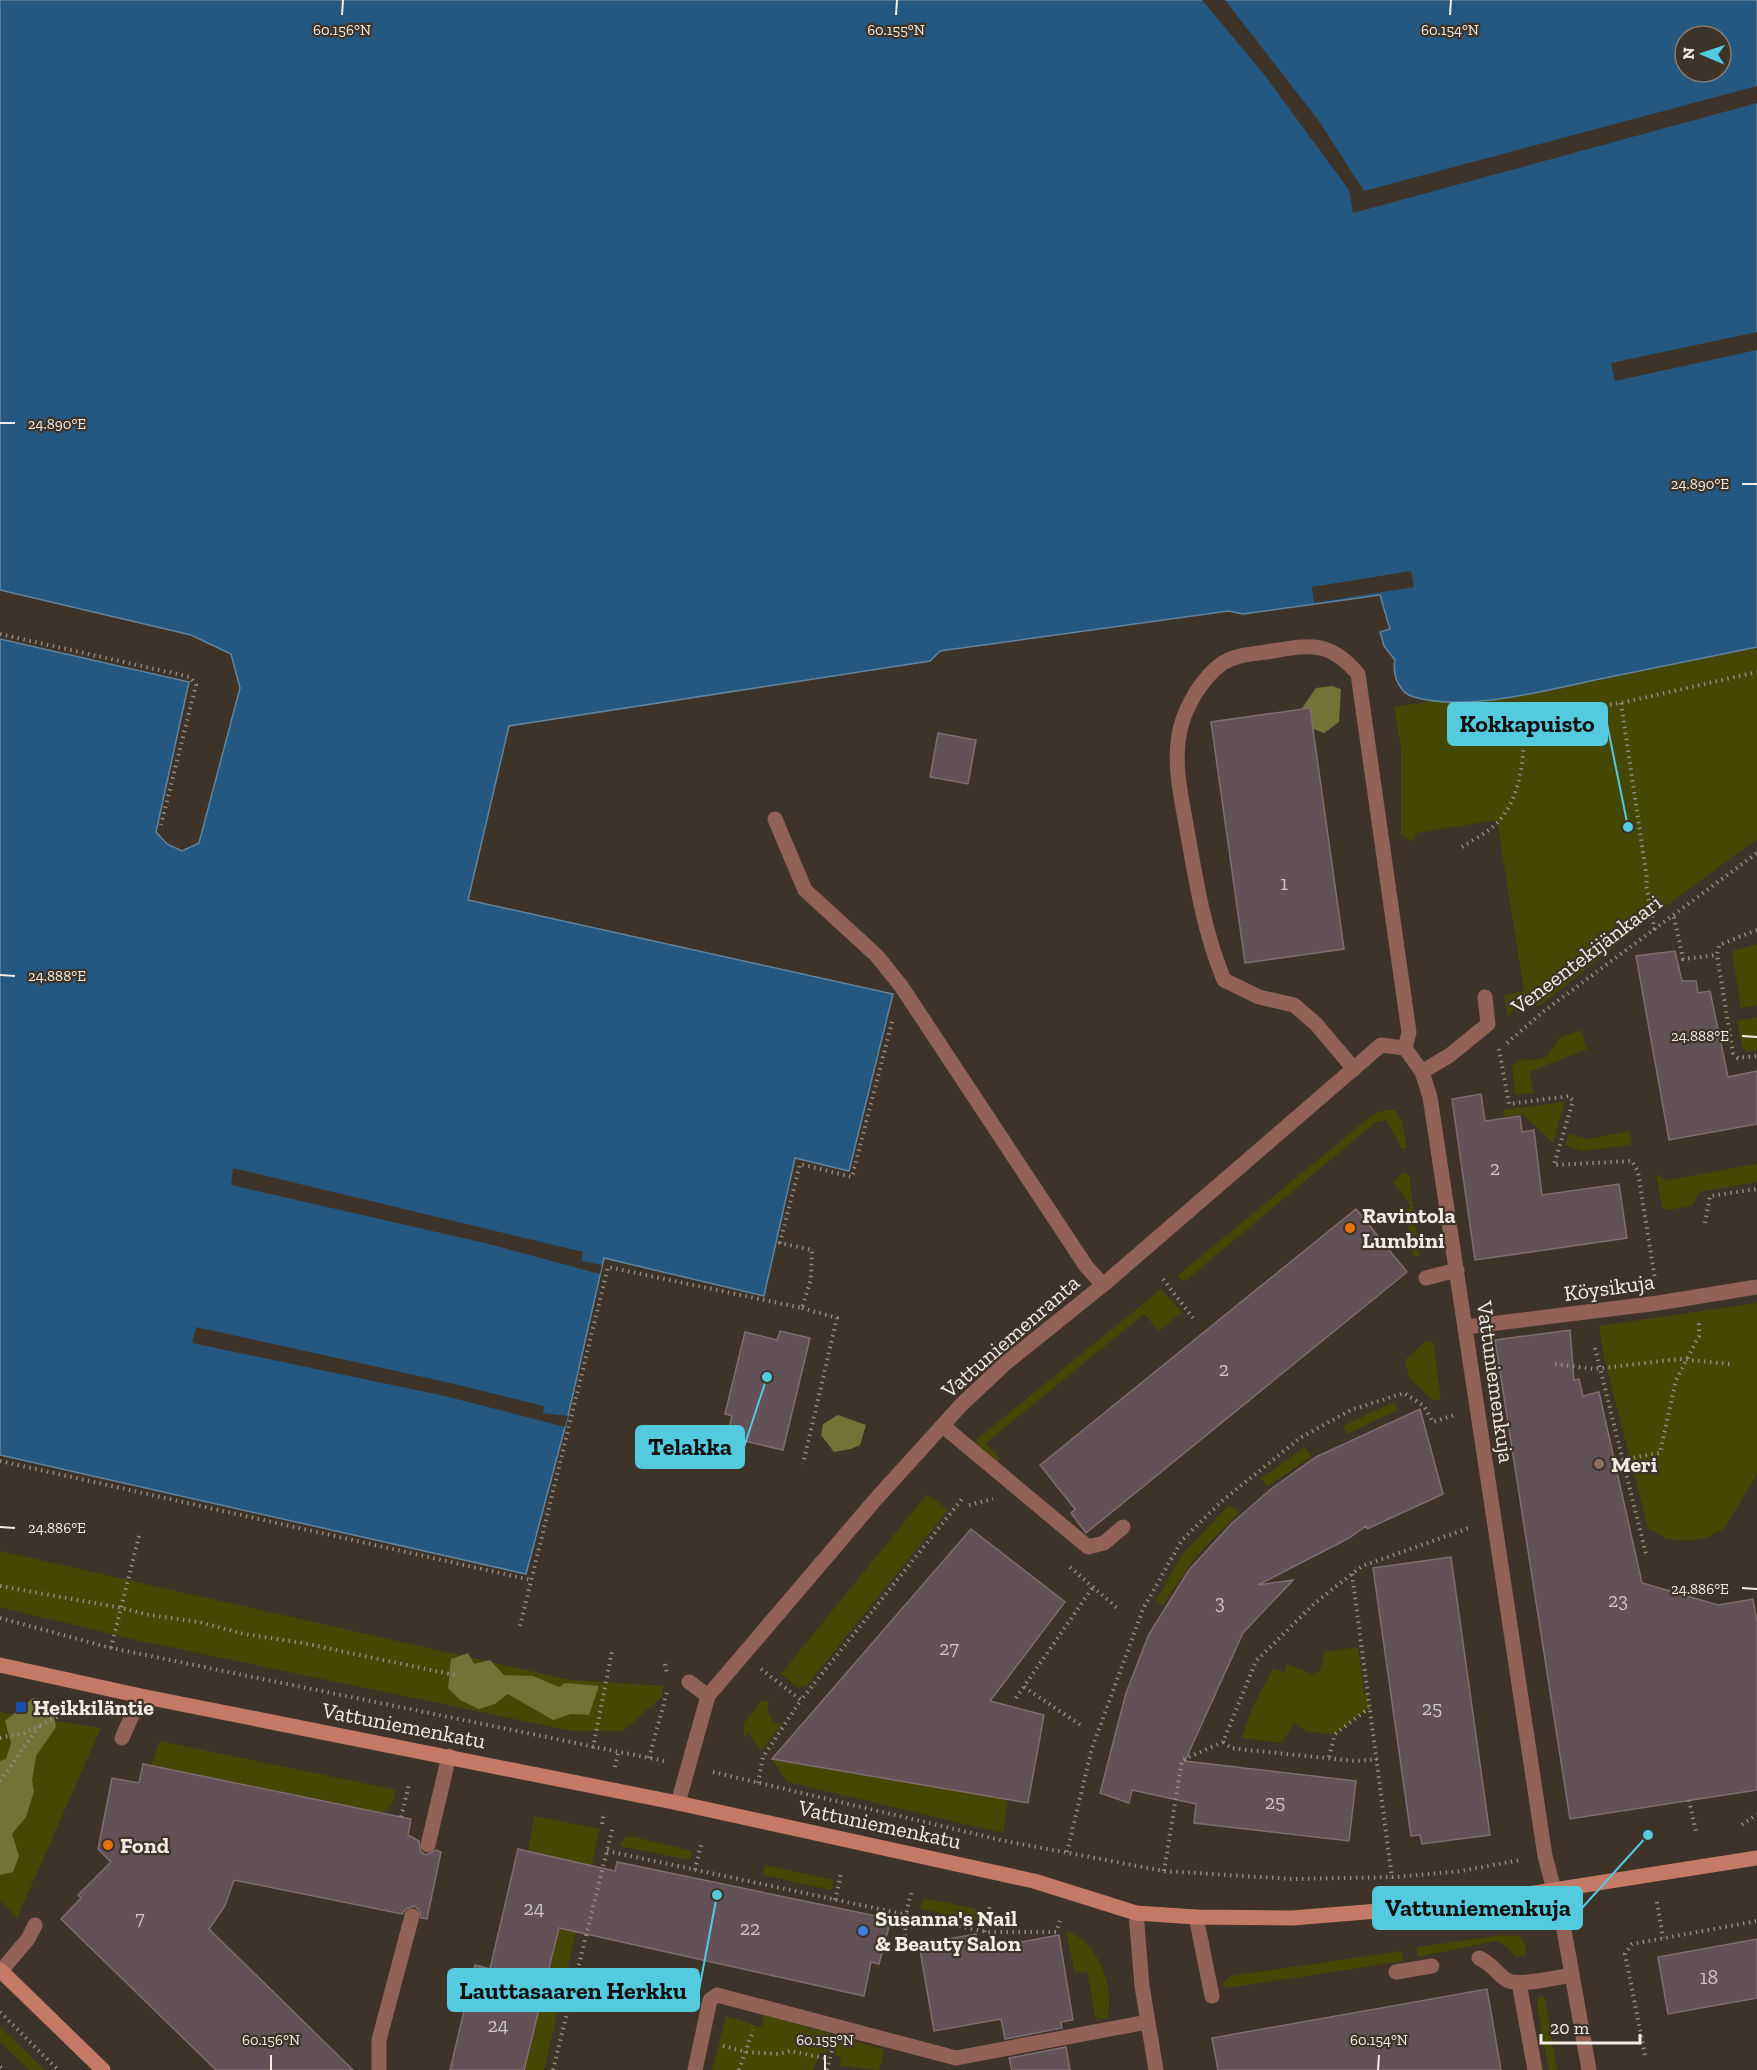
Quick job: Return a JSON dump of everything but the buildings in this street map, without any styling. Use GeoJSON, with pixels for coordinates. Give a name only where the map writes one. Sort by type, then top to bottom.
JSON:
{"type":"FeatureCollection","features":[{"type":"Feature","properties":{"kind":"street"},"geometry":{"type":"LineString","coordinates":[[1354,1069],[1316,1024],[1294,1005],[1259,996],[1224,980],[1211,948],[1198,896],[1177,773],[1180,727],[1188,707],[1201,686],[1219,666],[1232,658],[1308,645],[1327,649],[1345,658],[1358,674],[1409,1032],[1405,1048]]}},
{"type":"Feature","properties":{"kind":"street"},"geometry":{"type":"LineString","coordinates":[[775,819],[805,890],[877,956],[901,986],[1086,1266],[1103,1285]]}},
{"type":"Feature","properties":{"kind":"street","name":"Veneentekijänkaari"},"geometry":{"type":"LineString","coordinates":[[1422,1072],[1450,1055],[1488,1024],[1485,997]]}},
{"type":"Feature","properties":{"kind":"street","name":"Vattuniemenranta"},"geometry":{"type":"LineString","coordinates":[[678,1803],[708,1696],[875,1500],[962,1404],[1007,1362],[1103,1285],[1381,1045],[1405,1048]]}},
{"type":"Feature","properties":{"kind":"street","name":"Vattuniemenkuja"},"geometry":{"type":"LineString","coordinates":[[1405,1048],[1422,1072],[1430,1097],[1479,1410],[1493,1524],[1553,1892],[1563,1924],[1589,2070]]}},
{"type":"Feature","properties":{"kind":"street"},"geometry":{"type":"LineString","coordinates":[[1425,1278],[1457,1270]]}},
{"type":"Feature","properties":{"kind":"street","name":"Köysikuja"},"geometry":{"type":"LineString","coordinates":[[1466,1327],[1658,1303],[1757,1287]]}},
{"type":"Feature","properties":{"kind":"street"},"geometry":{"type":"LineString","coordinates":[[943,1426],[1088,1547],[1104,1543],[1123,1527]]}},
{"type":"Feature","properties":{"kind":"street","name":"Vattuniemenkatu"},"geometry":{"type":"LineString","coordinates":[[0,1665],[141,1696],[678,1803],[1034,1881],[1136,1912],[1196,1917],[1292,1918],[1465,1904],[1553,1892],[1757,1858]]}},
{"type":"Feature","properties":{"kind":"street"},"geometry":{"type":"LineString","coordinates":[[688,1682],[708,1696]]}},
{"type":"Feature","properties":{"kind":"street"},"geometry":{"type":"LineString","coordinates":[[122,1738],[141,1696]]}},
{"type":"Feature","properties":{"kind":"street"},"geometry":{"type":"LineString","coordinates":[[428,1845],[449,1756]]}},
{"type":"Feature","properties":{"kind":"street"},"geometry":{"type":"LineString","coordinates":[[1136,1912],[1142,1986],[1156,2070]]}},
{"type":"Feature","properties":{"kind":"street"},"geometry":{"type":"LineString","coordinates":[[379,2070],[379,2040],[412,1916]]}},
{"type":"Feature","properties":{"kind":"street"},"geometry":{"type":"LineString","coordinates":[[1196,1917],[1212,1996]]}},
{"type":"Feature","properties":{"kind":"street"},"geometry":{"type":"LineString","coordinates":[[35,1925],[28,1939],[1,1970],[103,2070]]}},
{"type":"Feature","properties":{"kind":"street"},"geometry":{"type":"LineString","coordinates":[[1479,1958],[1491,1963],[1506,1980],[1519,1983],[1572,1975]]}},
{"type":"Feature","properties":{"kind":"street"},"geometry":{"type":"LineString","coordinates":[[1396,1972],[1432,1966]]}},
{"type":"Feature","properties":{"kind":"street"},"geometry":{"type":"LineString","coordinates":[[1519,1983],[1535,2070]]}},
{"type":"Feature","properties":{"kind":"street"},"geometry":{"type":"LineString","coordinates":[[696,2070],[710,2000],[717,1995],[956,2058],[1148,2022]]}},
{"type":"Feature","properties":{"kind":"path"},"geometry":{"type":"LineString","coordinates":[[0,634],[190,677],[196,685],[165,800],[161,825]]}},
{"type":"Feature","properties":{"kind":"path"},"geometry":{"type":"LineString","coordinates":[[1462,847],[1497,823],[1513,799],[1525,747],[1524,719],[1621,703],[1757,672]]}},
{"type":"Feature","properties":{"kind":"path"},"geometry":{"type":"LineString","coordinates":[[1621,703],[1647,879],[1646,885],[1655,931]]}},
{"type":"Feature","properties":{"kind":"path","name":"Veneentekijänkaari"},"geometry":{"type":"LineString","coordinates":[[1490,1055],[1544,1011],[1674,917],[1757,853]]}},
{"type":"Feature","properties":{"kind":"path"},"geometry":{"type":"LineString","coordinates":[[1674,917],[1683,959],[1716,955]]}},
{"type":"Feature","properties":{"kind":"path"},"geometry":{"type":"LineString","coordinates":[[1757,930],[1719,945],[1716,955],[1733,1053],[1738,1058],[1757,1056]]}},
{"type":"Feature","properties":{"kind":"path"},"geometry":{"type":"LineString","coordinates":[[802,1308],[811,1279],[812,1250],[780,1243],[800,1164],[852,1177],[901,986]]}},
{"type":"Feature","properties":{"kind":"path"},"geometry":{"type":"LineString","coordinates":[[1499,1048],[1509,1104],[1569,1096],[1574,1101],[1554,1165],[1632,1161],[1638,1172],[1658,1303]]}},
{"type":"Feature","properties":{"kind":"path"},"geometry":{"type":"LineString","coordinates":[[1705,1222],[1710,1196],[1757,1189]]}},
{"type":"Feature","properties":{"kind":"path"},"geometry":{"type":"LineString","coordinates":[[520,1626],[608,1267],[802,1308],[837,1318],[803,1464]]}},
{"type":"Feature","properties":{"kind":"path"},"geometry":{"type":"LineString","coordinates":[[1163,1279],[1193,1318]]}},
{"type":"Feature","properties":{"kind":"path"},"geometry":{"type":"LineString","coordinates":[[1616,1461],[1660,1453],[1676,1380],[1699,1336],[1697,1296]]}},
{"type":"Feature","properties":{"kind":"path"},"geometry":{"type":"LineString","coordinates":[[1595,1348],[1646,1554]]}},
{"type":"Feature","properties":{"kind":"path"},"geometry":{"type":"LineString","coordinates":[[1555,1364],[1599,1368],[1679,1359],[1730,1364]]}},
{"type":"Feature","properties":{"kind":"path"},"geometry":{"type":"LineString","coordinates":[[1067,1852],[1092,1748],[1143,1609],[1182,1540],[1222,1501],[1284,1450],[1300,1438],[1351,1410],[1404,1393],[1424,1406],[1433,1422],[1479,1410]]}},
{"type":"Feature","properties":{"kind":"path"},"geometry":{"type":"LineString","coordinates":[[0,1461],[531,1580]]}},
{"type":"Feature","properties":{"kind":"path"},"geometry":{"type":"LineString","coordinates":[[758,1783],[763,1757],[801,1700],[962,1499]]}},
{"type":"Feature","properties":{"kind":"path"},"geometry":{"type":"LineString","coordinates":[[969,1505],[987,1501]]}},
{"type":"Feature","properties":{"kind":"path"},"geometry":{"type":"LineString","coordinates":[[1164,1871],[1182,1760],[1223,1742],[1256,1661],[1315,1603],[1362,1566],[1467,1528],[1493,1524]]}},
{"type":"Feature","properties":{"kind":"path"},"geometry":{"type":"LineString","coordinates":[[111,1648],[139,1536]]}},
{"type":"Feature","properties":{"kind":"path"},"geometry":{"type":"LineString","coordinates":[[1352,1574],[1392,1878]]}},
{"type":"Feature","properties":{"kind":"path"},"geometry":{"type":"LineString","coordinates":[[0,1586],[122,1608],[148,1616],[199,1623],[244,1634],[303,1643],[459,1676]]}},
{"type":"Feature","properties":{"kind":"path"},"geometry":{"type":"LineString","coordinates":[[1016,1698],[1093,1587]]}},
{"type":"Feature","properties":{"kind":"path"},"geometry":{"type":"LineString","coordinates":[[0,1618],[111,1648],[649,1758],[669,1685],[665,1664]]}},
{"type":"Feature","properties":{"kind":"path"},"geometry":{"type":"LineString","coordinates":[[593,1748],[612,1651]]}},
{"type":"Feature","properties":{"kind":"path"},"geometry":{"type":"LineString","coordinates":[[744,1655],[801,1700]]}},
{"type":"Feature","properties":{"kind":"path"},"geometry":{"type":"LineString","coordinates":[[1024,1687],[1082,1726]]}},
{"type":"Feature","properties":{"kind":"path"},"geometry":{"type":"LineString","coordinates":[[1329,1757],[1335,1734],[1370,1708]]}},
{"type":"Feature","properties":{"kind":"path"},"geometry":{"type":"LineString","coordinates":[[0,1738],[59,1716]]}},
{"type":"Feature","properties":{"kind":"path"},"geometry":{"type":"LineString","coordinates":[[0,1781],[40,1725]]}},
{"type":"Feature","properties":{"kind":"path"},"geometry":{"type":"LineString","coordinates":[[1223,1742],[1239,1749],[1356,1761],[1377,1759]]}},
{"type":"Feature","properties":{"kind":"path"},"geometry":{"type":"LineString","coordinates":[[722,1774],[1005,1841],[1164,1871],[1292,1879],[1392,1878],[1461,1871],[1506,1862]]}},
{"type":"Feature","properties":{"kind":"path"},"geometry":{"type":"LineString","coordinates":[[401,1817],[408,1785]]}},
{"type":"Feature","properties":{"kind":"path"},"geometry":{"type":"LineString","coordinates":[[1689,1800],[1696,1832]]}},
{"type":"Feature","properties":{"kind":"path"},"geometry":{"type":"LineString","coordinates":[[1742,1825],[1757,1814]]}},
{"type":"Feature","properties":{"kind":"path"},"geometry":{"type":"LineString","coordinates":[[553,2070],[613,1826]]}},
{"type":"Feature","properties":{"kind":"path"},"geometry":{"type":"LineString","coordinates":[[695,1870],[701,1845]]}},
{"type":"Feature","properties":{"kind":"path"},"geometry":{"type":"LineString","coordinates":[[607,1851],[984,1932],[1056,1932],[1060,1921]]}},
{"type":"Feature","properties":{"kind":"path"},"geometry":{"type":"LineString","coordinates":[[836,1900],[841,1874]]}},
{"type":"Feature","properties":{"kind":"path"},"geometry":{"type":"LineString","coordinates":[[905,1936],[906,1915],[912,1889]]}},
{"type":"Feature","properties":{"kind":"path"},"geometry":{"type":"LineString","coordinates":[[1657,1902],[1663,1938]]}},
{"type":"Feature","properties":{"kind":"path"},"geometry":{"type":"LineString","coordinates":[[984,1932],[990,1905]]}},
{"type":"Feature","properties":{"kind":"path"},"geometry":{"type":"LineString","coordinates":[[1645,2055],[1624,1954],[1632,1944],[1757,1922]]}},
{"type":"Feature","properties":{"kind":"path"},"geometry":{"type":"LineString","coordinates":[[692,1988],[698,1965]]}},
{"type":"Feature","properties":{"kind":"path"},"geometry":{"type":"LineString","coordinates":[[739,2070],[763,2007]]}},
{"type":"Feature","properties":{"kind":"path"},"geometry":{"type":"LineString","coordinates":[[0,2012],[58,2070]]}},
{"type":"Feature","properties":{"kind":"path"},"geometry":{"type":"LineString","coordinates":[[702,2041],[744,2052],[778,2054],[790,2052],[829,2060]]}},
{"type":"Feature","properties":{"kind":"shaded area"},"geometry":{"type":"Polygon","coordinates":[[[1757,647],[1757,839],[1658,912],[1540,1005],[1526,1006],[1525,1002],[1515,1007],[1508,1018],[1504,995],[1524,991],[1497,820],[1417,833],[1413,842],[1401,835],[1401,748],[1394,707],[1436,701],[1473,701],[1519,696],[1757,647]]]}},
{"type":"Feature","properties":{"kind":"shaded area"},"geometry":{"type":"Polygon","coordinates":[[[1757,944],[1757,1005],[1741,1008],[1732,951],[1757,944]]]}},
{"type":"Feature","properties":{"kind":"shaded area"},"geometry":{"type":"Polygon","coordinates":[[[1757,1017],[1757,1050],[1749,1052],[1743,1049],[1737,1021],[1757,1017]]]}},
{"type":"Feature","properties":{"kind":"shaded area"},"geometry":{"type":"Polygon","coordinates":[[[1581,1030],[1587,1049],[1529,1072],[1534,1093],[1515,1095],[1512,1066],[1523,1059],[1535,1060],[1547,1056],[1559,1038],[1581,1030]]]}},
{"type":"Feature","properties":{"kind":"shaded area"},"geometry":{"type":"Polygon","coordinates":[[[1565,1102],[1553,1143],[1522,1114],[1504,1117],[1503,1110],[1565,1102]]]}},
{"type":"Feature","properties":{"kind":"shaded area"},"geometry":{"type":"Polygon","coordinates":[[[1384,1110],[1395,1110],[1402,1122],[1407,1149],[1402,1149],[1386,1120],[1376,1122],[1184,1282],[1177,1276],[1371,1116],[1384,1110]]]}},
{"type":"Feature","properties":{"kind":"shaded area"},"geometry":{"type":"Polygon","coordinates":[[[1629,1131],[1632,1140],[1630,1145],[1582,1151],[1565,1145],[1569,1134],[1589,1139],[1629,1131]]]}},
{"type":"Feature","properties":{"kind":"shaded area"},"geometry":{"type":"Polygon","coordinates":[[[1757,1164],[1757,1182],[1699,1192],[1692,1206],[1668,1210],[1662,1207],[1656,1174],[1667,1180],[1757,1164]]]}},
{"type":"Feature","properties":{"kind":"shaded area"},"geometry":{"type":"Polygon","coordinates":[[[1404,1172],[1409,1175],[1419,1256],[1414,1257],[1405,1211],[1411,1206],[1393,1182],[1404,1172]]]}},
{"type":"Feature","properties":{"kind":"shaded area"},"geometry":{"type":"Polygon","coordinates":[[[1161,1289],[1182,1312],[1159,1331],[1144,1314],[986,1443],[999,1458],[997,1462],[977,1447],[977,1439],[1161,1289]]]}},
{"type":"Feature","properties":{"kind":"shaded area"},"geometry":{"type":"Polygon","coordinates":[[[1757,1303],[1757,1474],[1724,1529],[1709,1537],[1689,1541],[1667,1539],[1648,1528],[1604,1358],[1599,1326],[1757,1303]]]}},
{"type":"Feature","properties":{"kind":"shaded area"},"geometry":{"type":"Polygon","coordinates":[[[1433,1341],[1441,1399],[1433,1400],[1410,1379],[1405,1360],[1425,1342],[1433,1341]]]}},
{"type":"Feature","properties":{"kind":"shaded area"},"geometry":{"type":"Polygon","coordinates":[[[1394,1402],[1398,1410],[1347,1434],[1343,1426],[1394,1402]]]}},
{"type":"Feature","properties":{"kind":"shaded area"},"geometry":{"type":"Polygon","coordinates":[[[1305,1447],[1312,1456],[1267,1487],[1261,1478],[1305,1447]]]}},
{"type":"Feature","properties":{"kind":"shaded area"},"geometry":{"type":"Polygon","coordinates":[[[927,1494],[948,1510],[805,1688],[802,1686],[799,1689],[781,1674],[927,1494]]]}},
{"type":"Feature","properties":{"kind":"shaded area"},"geometry":{"type":"Polygon","coordinates":[[[1229,1505],[1239,1512],[1194,1559],[1163,1605],[1156,1601],[1181,1556],[1229,1505]]]}},
{"type":"Feature","properties":{"kind":"shaded area"},"geometry":{"type":"Polygon","coordinates":[[[0,1551],[570,1680],[663,1686],[662,1697],[623,1731],[572,1731],[136,1640],[0,1607],[0,1551]]]}},
{"type":"Feature","properties":{"kind":"shaded area"},"geometry":{"type":"Polygon","coordinates":[[[1358,1647],[1364,1694],[1368,1694],[1369,1708],[1335,1734],[1307,1732],[1295,1723],[1281,1743],[1242,1738],[1253,1706],[1273,1669],[1284,1673],[1287,1664],[1312,1674],[1320,1671],[1325,1652],[1358,1647]]]}},
{"type":"Feature","properties":{"kind":"shaded area"},"geometry":{"type":"Polygon","coordinates":[[[762,1700],[769,1702],[767,1710],[774,1724],[782,1723],[761,1752],[749,1733],[744,1738],[744,1723],[762,1700]]]}},
{"type":"Feature","properties":{"kind":"shaded area"},"geometry":{"type":"Polygon","coordinates":[[[0,1712],[101,1728],[17,1918],[0,1901],[0,1712]]]}},
{"type":"Feature","properties":{"kind":"shaded area"},"geometry":{"type":"Polygon","coordinates":[[[160,1741],[396,1790],[392,1805],[381,1814],[151,1765],[160,1741]]]}},
{"type":"Feature","properties":{"kind":"shaded area"},"geometry":{"type":"Polygon","coordinates":[[[772,1759],[1008,1799],[1003,1833],[787,1782],[772,1759]]]}},
{"type":"Feature","properties":{"kind":"shaded area"},"geometry":{"type":"Polygon","coordinates":[[[534,1816],[600,1829],[544,2070],[524,2070],[545,1982],[535,1964],[551,1967],[574,1862],[528,1851],[534,1816]]]}},
{"type":"Feature","properties":{"kind":"shaded area"},"geometry":{"type":"Polygon","coordinates":[[[630,1836],[692,1851],[690,1860],[620,1846],[624,1838],[630,1836]]]}},
{"type":"Feature","properties":{"kind":"shaded area"},"geometry":{"type":"Polygon","coordinates":[[[765,1865],[834,1880],[831,1890],[763,1875],[765,1865]]]}},
{"type":"Feature","properties":{"kind":"shaded area"},"geometry":{"type":"Polygon","coordinates":[[[923,1898],[981,1910],[979,1921],[921,1909],[923,1898]]]}},
{"type":"Feature","properties":{"kind":"shaded area"},"geometry":{"type":"Polygon","coordinates":[[[1066,1931],[1087,1944],[1102,1967],[1108,1993],[1107,2018],[1096,2020],[1087,1971],[1075,1973],[1066,1931]]]}},
{"type":"Feature","properties":{"kind":"shaded area"},"geometry":{"type":"Polygon","coordinates":[[[1502,1935],[1520,1936],[1526,1945],[1526,1955],[1516,1957],[1504,1945],[1496,1941],[1418,1957],[1417,1947],[1502,1935]]]}},
{"type":"Feature","properties":{"kind":"shaded area"},"geometry":{"type":"Polygon","coordinates":[[[1401,1951],[1404,1961],[1227,1988],[1222,1984],[1230,1976],[1401,1951]]]}},
{"type":"Feature","properties":{"kind":"shaded area"},"geometry":{"type":"Polygon","coordinates":[[[1538,1996],[1545,1998],[1557,2070],[1549,2070],[1537,2007],[1538,1996]]]}},
{"type":"Feature","properties":{"kind":"shaded area"},"geometry":{"type":"Polygon","coordinates":[[[764,2015],[831,2034],[826,2054],[820,2053],[813,2070],[712,2070],[726,2016],[761,2027],[764,2015]]]}},
{"type":"Feature","properties":{"kind":"shaded area"},"geometry":{"type":"Polygon","coordinates":[[[0,2027],[45,2070],[29,2070],[0,2042],[0,2027]]]}},
{"type":"Feature","properties":{"kind":"shaded area"},"geometry":{"type":"Polygon","coordinates":[[[839,2036],[884,2050],[879,2070],[840,2066],[841,2057],[834,2055],[839,2036]]]}},
{"type":"Feature","properties":{"kind":"green space"},"geometry":{"type":"Polygon","coordinates":[[[1332,686],[1341,689],[1339,722],[1324,733],[1293,721],[1316,688],[1332,686]]]}},
{"type":"Feature","properties":{"kind":"green space"},"geometry":{"type":"Polygon","coordinates":[[[838,1415],[866,1425],[860,1445],[834,1452],[821,1435],[823,1424],[838,1415]]]}},
{"type":"Feature","properties":{"kind":"green space"},"geometry":{"type":"Polygon","coordinates":[[[468,1653],[474,1664],[490,1660],[504,1675],[533,1676],[559,1687],[565,1683],[599,1686],[589,1715],[571,1714],[553,1720],[508,1694],[495,1704],[479,1709],[460,1700],[448,1688],[451,1659],[468,1653]]]}},
{"type":"Feature","properties":{"kind":"green space"},"geometry":{"type":"Polygon","coordinates":[[[33,1698],[52,1706],[56,1727],[36,1756],[32,1781],[34,1791],[26,1817],[12,1834],[19,1856],[13,1872],[0,1875],[0,1761],[6,1759],[11,1743],[5,1721],[33,1698]]]}},
{"type":"Feature","properties":{"kind":"water"},"geometry":{"type":"Polygon","coordinates":[[[0,0],[1757,0],[1757,647],[1504,698],[1457,702],[1434,701],[1409,695],[1398,683],[1395,660],[1384,646],[1380,632],[1390,629],[1380,595],[1243,614],[1228,611],[940,651],[930,661],[509,726],[468,900],[893,994],[849,1171],[795,1158],[764,1296],[604,1258],[568,1416],[526,1574],[0,1455],[0,639],[189,682],[156,832],[167,844],[182,851],[199,843],[240,688],[231,654],[191,635],[0,590],[0,0]]]}},
{"type":"Feature","properties":{"kind":"pier"},"geometry":{"type":"Polygon","coordinates":[[[1202,0],[1225,0],[1319,121],[1364,191],[1757,86],[1757,103],[1353,213],[1349,190],[1263,73],[1202,0]]]}},
{"type":"Feature","properties":{"kind":"pier"},"geometry":{"type":"Polygon","coordinates":[[[1757,332],[1757,350],[1615,381],[1611,363],[1757,332]]]}},
{"type":"Feature","properties":{"kind":"pier"},"geometry":{"type":"Polygon","coordinates":[[[1411,571],[1414,587],[1314,603],[1312,587],[1411,571]]]}},
{"type":"Feature","properties":{"kind":"pier"},"geometry":{"type":"Polygon","coordinates":[[[233,1168],[583,1252],[582,1261],[602,1265],[600,1274],[489,1244],[231,1185],[233,1168]]]}},
{"type":"Feature","properties":{"kind":"pier"},"geometry":{"type":"Polygon","coordinates":[[[196,1327],[446,1382],[544,1406],[543,1413],[568,1416],[565,1427],[445,1396],[192,1343],[196,1327]]]}},
{"type":"Feature","properties":{"kind":"place","name":"Kokkapuisto"},"geometry":{"type":"Point","coordinates":[1628,827]}},
{"type":"Feature","properties":{"kind":"place","name":"Ravintola Lumbini"},"geometry":{"type":"Point","coordinates":[1350,1228]}},
{"type":"Feature","properties":{"kind":"place","name":"Telakka"},"geometry":{"type":"Point","coordinates":[767,1377]}},
{"type":"Feature","properties":{"kind":"place","name":"Meri"},"geometry":{"type":"Point","coordinates":[1599,1464]}},
{"type":"Feature","properties":{"kind":"place","name":"Heikkiläntie"},"geometry":{"type":"Point","coordinates":[21,1707]}},
{"type":"Feature","properties":{"kind":"place","name":"Vattuniemenkuja"},"geometry":{"type":"Point","coordinates":[1648,1835]}},
{"type":"Feature","properties":{"kind":"place","name":"Fond"},"geometry":{"type":"Point","coordinates":[108,1845]}},
{"type":"Feature","properties":{"kind":"place","name":"Lauttasaaren Herkku"},"geometry":{"type":"Point","coordinates":[717,1895]}},
{"type":"Feature","properties":{"kind":"place","name":"Susanna's Nail & Beauty Salon"},"geometry":{"type":"Point","coordinates":[863,1931]}}]}
